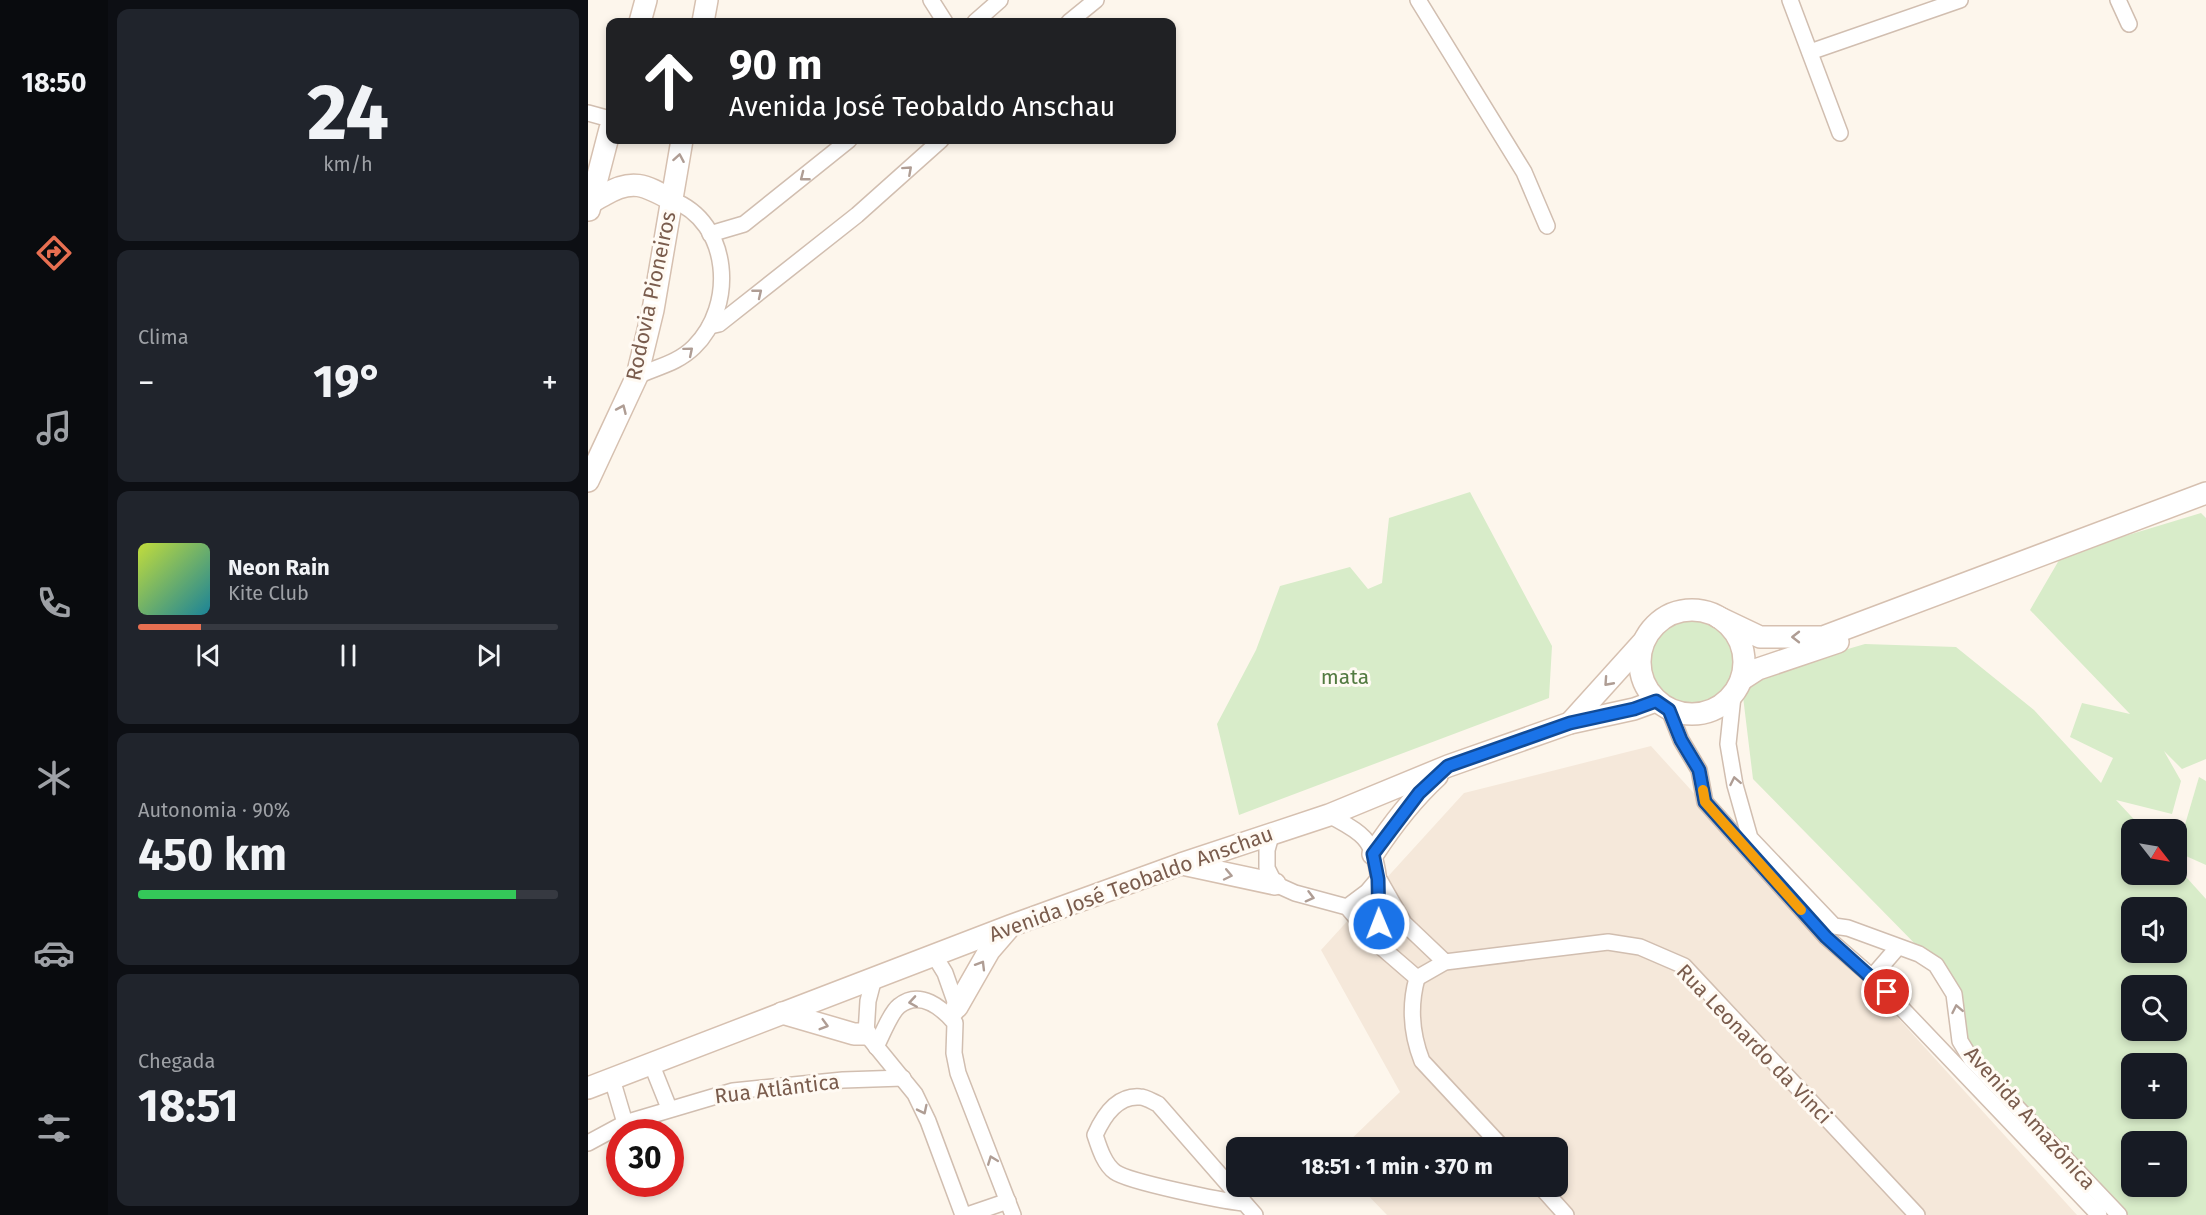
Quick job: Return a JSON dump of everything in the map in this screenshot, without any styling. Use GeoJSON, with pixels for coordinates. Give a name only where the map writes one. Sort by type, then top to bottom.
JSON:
{"type":"FeatureCollection","features":[{"type":"Feature","properties":{"kind":"street"},"geometry":{"type":"LineString","coordinates":[[641,18],[646,0]]}},
{"type":"Feature","properties":{"kind":"street"},"geometry":{"type":"LineString","coordinates":[[704,18],[707,0]]}},
{"type":"Feature","properties":{"kind":"street"},"geometry":{"type":"LineString","coordinates":[[931,0],[942,18]]}},
{"type":"Feature","properties":{"kind":"street"},"geometry":{"type":"LineString","coordinates":[[980,18],[1000,0]]}},
{"type":"Feature","properties":{"kind":"street"},"geometry":{"type":"LineString","coordinates":[[1074,18],[1096,0]]}},
{"type":"Feature","properties":{"kind":"street"},"geometry":{"type":"LineString","coordinates":[[1418,0],[1524,172],[1547,226]]}},
{"type":"Feature","properties":{"kind":"street"},"geometry":{"type":"LineString","coordinates":[[1790,0],[1840,133]]}},
{"type":"Feature","properties":{"kind":"street"},"geometry":{"type":"LineString","coordinates":[[1810,52],[1958,0]]}},
{"type":"Feature","properties":{"kind":"street"},"geometry":{"type":"LineString","coordinates":[[2118,0],[2129,24]]}},
{"type":"Feature","properties":{"kind":"street"},"geometry":{"type":"LineString","coordinates":[[588,113],[606,119]]}},
{"type":"Feature","properties":{"kind":"street"},"geometry":{"type":"LineString","coordinates":[[589,208],[606,144]]}},
{"type":"Feature","properties":{"kind":"street","name":"Rodovia Pioneiros"},"geometry":{"type":"LineString","coordinates":[[588,481],[637,376],[653,310],[681,144]]}},
{"type":"Feature","properties":{"kind":"street"},"geometry":{"type":"LineString","coordinates":[[710,234],[744,224],[844,144]]}},
{"type":"Feature","properties":{"kind":"street"},"geometry":{"type":"LineString","coordinates":[[710,326],[719,324],[839,229],[936,144]]}},
{"type":"Feature","properties":{"kind":"street"},"geometry":{"type":"LineString","coordinates":[[589,208],[627,183],[649,188],[693,212],[710,234],[718,253],[722,273],[720,300],[703,338],[684,356],[637,376]]}},
{"type":"Feature","properties":{"kind":"street"},"geometry":{"type":"LineString","coordinates":[[588,438],[610,437]]}},
{"type":"Feature","properties":{"kind":"street"},"geometry":{"type":"LineString","coordinates":[[2206,493],[1823,637],[1760,637],[1701,610],[1683,611],[1661,621],[1645,640],[1640,656],[1640,672],[1646,687],[1663,705],[1685,715],[1701,714],[1719,708],[1758,669],[1796,658],[2206,501]]}},
{"type":"Feature","properties":{"kind":"street"},"geometry":{"type":"LineString","coordinates":[[1718,617],[1732,628],[1741,644],[1745,662],[1737,688]]}},
{"type":"Feature","properties":{"kind":"street","name":"Avenida José Teobaldo Anschau"},"geometry":{"type":"LineString","coordinates":[[588,1088],[1010,926],[1272,832],[1329,815],[1448,766],[1570,723],[1645,640]]}},
{"type":"Feature","properties":{"kind":"street","name":"Avenida Amazônica"},"geometry":{"type":"LineString","coordinates":[[1737,688],[1728,744],[1735,785],[1750,838],[1830,932]]}},
{"type":"Feature","properties":{"kind":"street"},"geometry":{"type":"LineString","coordinates":[[1570,723],[1663,705]]}},
{"type":"Feature","properties":{"kind":"street","name":"Avenida Amazônica"},"geometry":{"type":"LineString","coordinates":[[1663,705],[1699,770],[1705,802],[1872,977],[1966,1064],[2119,1215]]}},
{"type":"Feature","properties":{"kind":"street"},"geometry":{"type":"LineString","coordinates":[[1373,854],[1419,793],[1448,766]]}},
{"type":"Feature","properties":{"kind":"street"},"geometry":{"type":"LineString","coordinates":[[1329,815],[1365,839],[1373,854],[1378,879],[1380,946]]}},
{"type":"Feature","properties":{"kind":"street"},"geometry":{"type":"LineString","coordinates":[[1272,832],[1267,850],[1267,868],[1275,884]]}},
{"type":"Feature","properties":{"kind":"street"},"geometry":{"type":"LineString","coordinates":[[1181,864],[1275,884],[1295,893],[1347,906],[1380,946],[1418,978],[1412,998],[1412,1022],[1415,1043],[1422,1061],[1493,1137]]}},
{"type":"Feature","properties":{"kind":"street"},"geometry":{"type":"LineString","coordinates":[[1347,906],[1366,892],[1378,879]]}},
{"type":"Feature","properties":{"kind":"street"},"geometry":{"type":"LineString","coordinates":[[1378,879],[1404,923],[1445,962]]}},
{"type":"Feature","properties":{"kind":"street"},"geometry":{"type":"LineString","coordinates":[[956,1015],[989,951],[1010,926]]}},
{"type":"Feature","properties":{"kind":"street","name":"Avenida Amazônica"},"geometry":{"type":"LineString","coordinates":[[1830,932],[1848,928],[1918,954],[1936,965],[1954,994],[1960,1041],[1966,1064],[2099,1215]]}},
{"type":"Feature","properties":{"kind":"street","name":"Rua Leonardo da Vinci"},"geometry":{"type":"LineString","coordinates":[[1418,978],[1445,962],[1608,942],[1640,947],[1684,966],[1917,1215]]}},
{"type":"Feature","properties":{"kind":"street"},"geometry":{"type":"LineString","coordinates":[[1872,977],[1898,947]]}},
{"type":"Feature","properties":{"kind":"street"},"geometry":{"type":"LineString","coordinates":[[782,1013],[871,1040],[915,1094],[965,1215],[1010,1208],[958,1073],[954,1053],[956,1015],[945,973],[934,955]]}},
{"type":"Feature","properties":{"kind":"street"},"geometry":{"type":"LineString","coordinates":[[871,1040],[868,1000],[874,978]]}},
{"type":"Feature","properties":{"kind":"street"},"geometry":{"type":"LineString","coordinates":[[871,1040],[898,1006],[911,1000],[929,1001],[956,1015]]}},
{"type":"Feature","properties":{"kind":"street"},"geometry":{"type":"LineString","coordinates":[[651,1064],[669,1108]]}},
{"type":"Feature","properties":{"kind":"street","name":"Rua Atlântica"},"geometry":{"type":"LineString","coordinates":[[637,1119],[733,1091],[843,1080],[903,1078]]}},
{"type":"Feature","properties":{"kind":"street"},"geometry":{"type":"LineString","coordinates":[[612,1079],[624,1119]]}},
{"type":"Feature","properties":{"kind":"street"},"geometry":{"type":"LineString","coordinates":[[1243,1203],[1217,1200],[1115,1172],[1101,1153],[1095,1136],[1102,1120],[1120,1101],[1141,1097],[1158,1104],[1255,1215]]}},
{"type":"Feature","properties":{"kind":"street","name":"Rua Atlântica"},"geometry":{"type":"LineString","coordinates":[[588,1143],[606,1133]]}},
{"type":"Feature","properties":{"kind":"street"},"geometry":{"type":"LineString","coordinates":[[1549,1197],[1566,1215]]}},
{"type":"Feature","properties":{"kind":"shaded area"},"geometry":{"type":"Polygon","coordinates":[[[1651,746],[2077,1215],[1387,1215],[1370,1197],[1568,1197],[1568,1137],[1353,1137],[1400,1092],[1321,950],[1464,793],[1651,746]]]}},
{"type":"Feature","properties":{"kind":"green space","name":"mata"},"geometry":{"type":"Polygon","coordinates":[[[1470,492],[1552,646],[1549,698],[1239,815],[1217,724],[1256,650],[1280,586],[1350,567],[1368,589],[1382,583],[1389,518],[1470,492]]]}},
{"type":"Feature","properties":{"kind":"green space"},"geometry":{"type":"Polygon","coordinates":[[[2201,513],[2206,518],[2206,759],[2182,769],[2164,751],[2181,781],[2172,814],[2116,800],[2134,819],[2121,819],[2121,885],[2187,885],[2187,878],[2206,899],[2206,1215],[2122,1215],[1971,1046],[1925,954],[1753,779],[1741,680],[1865,644],[1956,647],[2034,710],[2101,783],[2113,758],[2070,737],[2082,703],[2130,714],[2030,610],[2062,555],[2201,513]]]}},
{"type":"Feature","properties":{"kind":"green space"},"geometry":{"type":"Polygon","coordinates":[[[1692,619],[1708,623],[1722,632],[1731,646],[1735,662],[1731,678],[1722,692],[1708,701],[1692,705],[1676,701],[1662,692],[1653,678],[1649,662],[1653,646],[1662,632],[1676,623],[1692,619]]]}},
{"type":"Feature","properties":{"kind":"green space"},"geometry":{"type":"Polygon","coordinates":[[[2199,777],[2206,781],[2206,865],[2187,856],[2187,819],[2199,777]]]}},
{"type":"Feature","properties":{"kind":"slow traffic"},"geometry":{"type":"LineString","coordinates":[[1703,790],[1705,802],[1801,910]]}},
{"type":"Feature","properties":{"kind":"route"},"geometry":{"type":"LineString","coordinates":[[1379,924],[1378,879],[1373,854],[1419,793],[1448,766],[1570,723],[1634,709],[1656,701],[1669,710],[1681,740],[1699,770],[1705,802],[1826,937],[1887,992]]}}]}
